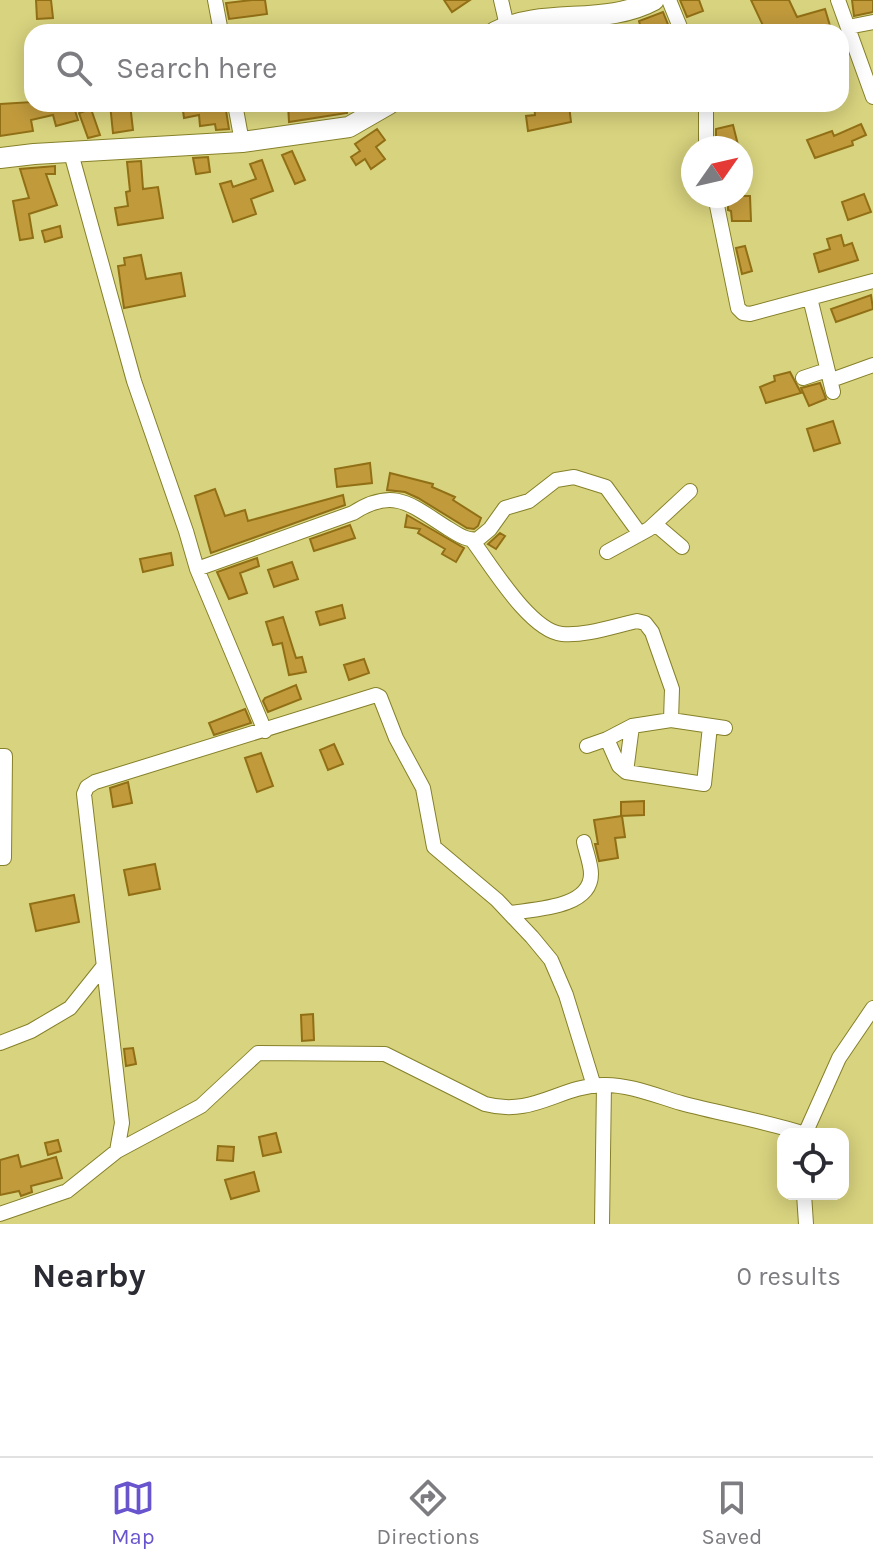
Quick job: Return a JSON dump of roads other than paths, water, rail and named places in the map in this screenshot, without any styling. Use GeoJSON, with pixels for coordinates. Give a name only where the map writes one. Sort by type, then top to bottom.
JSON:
{"type":"FeatureCollection","features":[{"type":"Feature","properties":{"kind":"main road"},"geometry":{"type":"LineString","coordinates":[[514,24],[632,9],[654,0]]}},
{"type":"Feature","properties":{"kind":"main road"},"geometry":{"type":"LineString","coordinates":[[0,158],[242,142],[349,127],[375,112]]}},
{"type":"Feature","properties":{"kind":"street"},"geometry":{"type":"LineString","coordinates":[[215,0],[220,24]]}},
{"type":"Feature","properties":{"kind":"street"},"geometry":{"type":"LineString","coordinates":[[501,0],[501,24]]}},
{"type":"Feature","properties":{"kind":"street"},"geometry":{"type":"LineString","coordinates":[[669,0],[679,24]]}},
{"type":"Feature","properties":{"kind":"street"},"geometry":{"type":"LineString","coordinates":[[838,0],[847,24]]}},
{"type":"Feature","properties":{"kind":"street"},"geometry":{"type":"LineString","coordinates":[[849,27],[873,22]]}},
{"type":"Feature","properties":{"kind":"street"},"geometry":{"type":"LineString","coordinates":[[849,30],[873,97]]}},
{"type":"Feature","properties":{"kind":"street"},"geometry":{"type":"LineString","coordinates":[[236,112],[242,142]]}},
{"type":"Feature","properties":{"kind":"street"},"geometry":{"type":"LineString","coordinates":[[706,112],[706,136]]}},
{"type":"Feature","properties":{"kind":"street"},"geometry":{"type":"LineString","coordinates":[[71,153],[134,381],[197,569],[265,731]]}},
{"type":"Feature","properties":{"kind":"street"},"geometry":{"type":"LineString","coordinates":[[718,208],[740,311],[750,314],[873,281]]}},
{"type":"Feature","properties":{"kind":"street"},"geometry":{"type":"LineString","coordinates":[[810,298],[832,380]]}},
{"type":"Feature","properties":{"kind":"street"},"geometry":{"type":"LineString","coordinates":[[803,378],[832,380],[873,365]]}},
{"type":"Feature","properties":{"kind":"street"},"geometry":{"type":"LineString","coordinates":[[472,540],[485,535],[505,508],[529,501],[556,480],[565,477],[594,481],[606,487],[640,534]]}},
{"type":"Feature","properties":{"kind":"street"},"geometry":{"type":"LineString","coordinates":[[607,552],[655,524],[690,491]]}},
{"type":"Feature","properties":{"kind":"street"},"geometry":{"type":"LineString","coordinates":[[197,569],[353,513],[371,501],[388,498],[407,503],[472,540],[521,605],[549,629],[557,633],[576,633],[637,621],[645,623],[652,632],[672,689],[671,720]]}},
{"type":"Feature","properties":{"kind":"street"},"geometry":{"type":"LineString","coordinates":[[655,524],[682,547]]}},
{"type":"Feature","properties":{"kind":"street"},"geometry":{"type":"LineString","coordinates":[[117,1151],[122,1123],[102,968],[84,794],[87,787],[378,696],[423,788],[434,847],[466,871],[510,913],[551,960],[566,995],[599,1085],[602,1224]]}},
{"type":"Feature","properties":{"kind":"street"},"geometry":{"type":"LineString","coordinates":[[587,746],[632,726],[671,720],[718,727],[704,784],[626,772],[619,766],[607,739]]}},
{"type":"Feature","properties":{"kind":"street"},"geometry":{"type":"LineString","coordinates":[[626,772],[632,726]]}},
{"type":"Feature","properties":{"kind":"street"},"geometry":{"type":"LineString","coordinates":[[0,756],[5,756],[4,858],[0,858]]}},
{"type":"Feature","properties":{"kind":"street"},"geometry":{"type":"LineString","coordinates":[[510,913],[573,901],[583,894],[591,876],[584,842]]}},
{"type":"Feature","properties":{"kind":"street"},"geometry":{"type":"LineString","coordinates":[[0,1043],[31,1031],[70,1008],[102,968]]}},
{"type":"Feature","properties":{"kind":"street"},"geometry":{"type":"LineString","coordinates":[[808,1128],[839,1058],[873,1008]]}},
{"type":"Feature","properties":{"kind":"street"},"geometry":{"type":"LineString","coordinates":[[0,1214],[67,1191],[117,1151],[201,1106],[258,1053],[385,1054],[485,1104],[501,1108],[516,1109],[599,1085],[748,1117],[785,1128]]}},
{"type":"Feature","properties":{"kind":"street"},"geometry":{"type":"LineString","coordinates":[[804,1200],[806,1224]]}}]}
